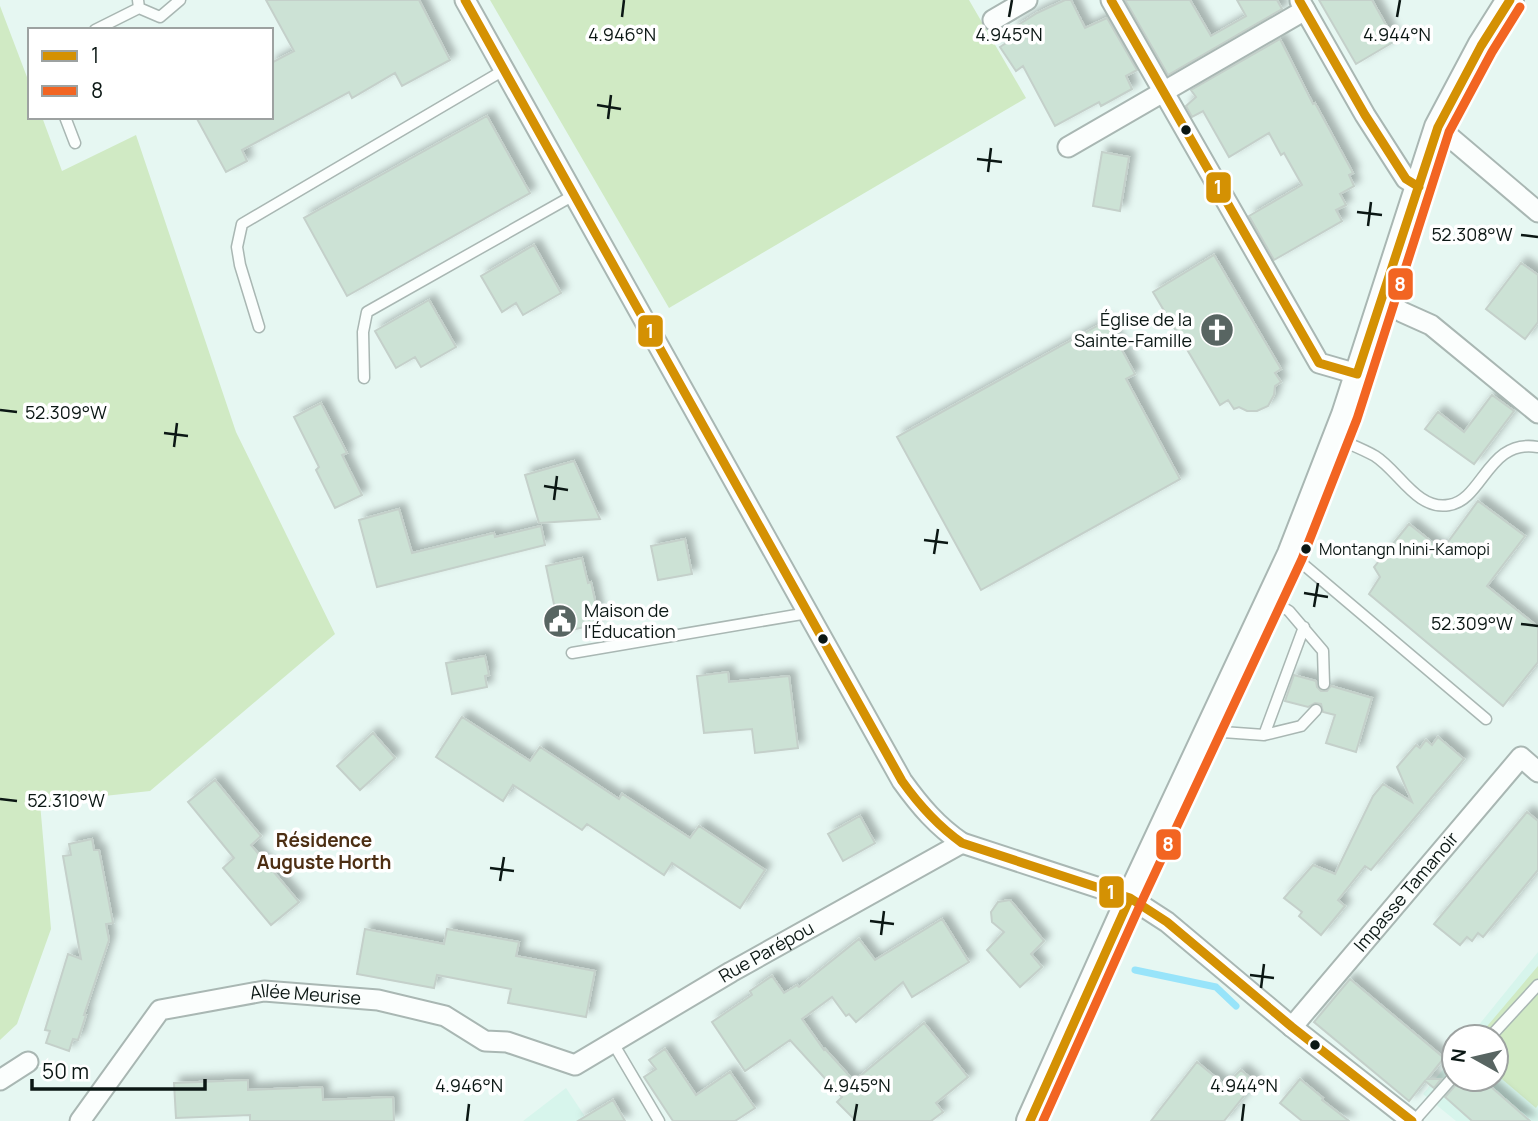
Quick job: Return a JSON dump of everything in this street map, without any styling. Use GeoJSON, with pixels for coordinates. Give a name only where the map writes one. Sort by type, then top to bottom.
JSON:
{"type":"FeatureCollection","features":[{"type":"Feature","properties":{"kind":"main road"},"geometry":{"type":"LineString","coordinates":[[1030,1121],[1130,898],[1291,554],[1336,438],[1438,127],[1481,46],[1510,0]]}},
{"type":"Feature","properties":{"kind":"street"},"geometry":{"type":"LineString","coordinates":[[465,0],[902,781],[940,827],[962,844],[1130,898],[1167,922],[1292,1027],[1413,1121]]}},
{"type":"Feature","properties":{"kind":"street"},"geometry":{"type":"LineString","coordinates":[[993,20],[1027,0]]}},
{"type":"Feature","properties":{"kind":"street"},"geometry":{"type":"LineString","coordinates":[[1111,0],[1320,363],[1357,374]]}},
{"type":"Feature","properties":{"kind":"street"},"geometry":{"type":"LineString","coordinates":[[1068,147],[1302,5],[1365,115],[1406,179],[1419,187]]}},
{"type":"Feature","properties":{"kind":"street"},"geometry":{"type":"LineString","coordinates":[[1438,127],[1538,212]]}},
{"type":"Feature","properties":{"kind":"street"},"geometry":{"type":"LineString","coordinates":[[1383,299],[1402,312],[1431,325],[1538,413]]}},
{"type":"Feature","properties":{"kind":"street","name":"Impasse Tamanoir"},"geometry":{"type":"LineString","coordinates":[[1292,1027],[1521,757],[1538,772]]}},
{"type":"Feature","properties":{"kind":"street","name":"Rue Parépou"},"geometry":{"type":"LineString","coordinates":[[575,1065],[732,972],[962,844]]}},
{"type":"Feature","properties":{"kind":"street","name":"Allée Meurise"},"geometry":{"type":"LineString","coordinates":[[80,1121],[160,1010],[264,991],[377,1000],[445,1016],[485,1041],[507,1042],[575,1065]]}},
{"type":"Feature","properties":{"kind":"street"},"geometry":{"type":"LineString","coordinates":[[0,1080],[29,1062]]}},
{"type":"Feature","properties":{"kind":"lane"},"geometry":{"type":"LineString","coordinates":[[160,17],[180,0]]}},
{"type":"Feature","properties":{"kind":"lane"},"geometry":{"type":"LineString","coordinates":[[98,28],[139,4],[160,17],[163,28]]}},
{"type":"Feature","properties":{"kind":"lane"},"geometry":{"type":"LineString","coordinates":[[259,327],[237,247],[242,224],[505,70]]}},
{"type":"Feature","properties":{"kind":"lane"},"geometry":{"type":"LineString","coordinates":[[66,119],[75,144]]}},
{"type":"Feature","properties":{"kind":"lane"},"geometry":{"type":"LineString","coordinates":[[364,378],[363,332],[367,312],[574,195]]}},
{"type":"Feature","properties":{"kind":"lane"},"geometry":{"type":"LineString","coordinates":[[1336,438],[1377,457],[1415,494],[1434,505],[1451,505],[1466,496],[1491,465],[1510,450],[1526,445],[1538,447]]}},
{"type":"Feature","properties":{"kind":"lane"},"geometry":{"type":"LineString","coordinates":[[1291,554],[1486,719]]}},
{"type":"Feature","properties":{"kind":"lane"},"geometry":{"type":"LineString","coordinates":[[1270,600],[1289,611],[1323,651],[1324,684]]}},
{"type":"Feature","properties":{"kind":"lane"},"geometry":{"type":"LineString","coordinates":[[572,653],[808,613]]}},
{"type":"Feature","properties":{"kind":"lane"},"geometry":{"type":"LineString","coordinates":[[1264,735],[1304,627]]}},
{"type":"Feature","properties":{"kind":"lane"},"geometry":{"type":"LineString","coordinates":[[1209,731],[1264,735],[1301,726],[1316,710]]}},
{"type":"Feature","properties":{"kind":"lane"},"geometry":{"type":"LineString","coordinates":[[1503,1023],[1538,985]]}},
{"type":"Feature","properties":{"kind":"lane"},"geometry":{"type":"LineString","coordinates":[[613,1043],[659,1121]]}},
{"type":"Feature","properties":{"kind":"lane"},"geometry":{"type":"LineString","coordinates":[[1413,1121],[1440,1091]]}},
{"type":"Feature","properties":{"kind":"shaded area"},"geometry":{"type":"Polygon","coordinates":[[[1538,952],[1538,1121],[1456,1121],[1423,1094],[1440,1073],[1440,1093],[1510,1093],[1510,1023],[1480,1023],[1538,952]]]}},
{"type":"Feature","properties":{"kind":"shaded area"},"geometry":{"type":"Polygon","coordinates":[[[566,1088],[588,1121],[523,1121],[566,1088]]]}},
{"type":"Feature","properties":{"kind":"green space"},"geometry":{"type":"Polygon","coordinates":[[[490,0],[969,0],[1026,98],[669,308],[490,0]]]}},
{"type":"Feature","properties":{"kind":"green space"},"geometry":{"type":"Polygon","coordinates":[[[0,6],[28,80],[28,119],[43,119],[62,171],[136,135],[236,432],[335,634],[150,791],[40,803],[51,929],[17,1024],[0,1040],[0,6]]]}},
{"type":"Feature","properties":{"kind":"green space"},"geometry":{"type":"Polygon","coordinates":[[[1538,966],[1536,1108],[1510,1086],[1510,1023],[1490,1023],[1538,966]]]}},
{"type":"Feature","properties":{"kind":"building"},"geometry":{"type":"Polygon","coordinates":[[[266,0],[419,0],[450,60],[402,86],[395,73],[352,98],[349,92],[242,150],[247,161],[226,172],[197,119],[273,119],[273,62],[294,51],[266,0]]]}},
{"type":"Feature","properties":{"kind":"building"},"geometry":{"type":"Polygon","coordinates":[[[1065,0],[1071,0],[1085,28],[1107,18],[1137,70],[1126,76],[1132,89],[1101,106],[1099,102],[1055,126],[1023,66],[1016,71],[1000,47],[1017,36],[1012,29],[1065,0]]]}},
{"type":"Feature","properties":{"kind":"building"},"geometry":{"type":"Polygon","coordinates":[[[1125,0],[1190,0],[1211,36],[1246,16],[1237,0],[1277,0],[1282,9],[1168,75],[1125,0]]]}},
{"type":"Feature","properties":{"kind":"building"},"geometry":{"type":"Polygon","coordinates":[[[1319,0],[1372,0],[1395,41],[1356,64],[1319,0]]]}},
{"type":"Feature","properties":{"kind":"building"},"geometry":{"type":"Polygon","coordinates":[[[1280,39],[1313,104],[1315,103],[1353,173],[1349,175],[1354,186],[1340,194],[1346,205],[1336,210],[1342,221],[1274,260],[1249,216],[1302,185],[1284,153],[1281,155],[1269,133],[1229,157],[1203,111],[1192,117],[1186,106],[1196,97],[1191,90],[1280,39]]]}},
{"type":"Feature","properties":{"kind":"building"},"geometry":{"type":"Polygon","coordinates":[[[487,116],[530,193],[347,296],[304,218],[487,116]]]}},
{"type":"Feature","properties":{"kind":"building"},"geometry":{"type":"Polygon","coordinates":[[[1102,152],[1129,157],[1120,211],[1093,206],[1102,152]]]}},
{"type":"Feature","properties":{"kind":"building"},"geometry":{"type":"Polygon","coordinates":[[[534,245],[561,293],[523,315],[516,303],[502,312],[481,276],[534,245]]]}},
{"type":"Feature","properties":{"kind":"building","name":"Église de la Sainte-Famille"},"geometry":{"type":"Polygon","coordinates":[[[1214,255],[1281,369],[1275,373],[1281,382],[1275,386],[1268,406],[1257,411],[1247,411],[1239,407],[1234,409],[1228,400],[1220,405],[1153,292],[1214,255]]]}},
{"type":"Feature","properties":{"kind":"building"},"geometry":{"type":"Polygon","coordinates":[[[1521,263],[1538,275],[1538,322],[1525,339],[1486,309],[1521,263]]]}},
{"type":"Feature","properties":{"kind":"building"},"geometry":{"type":"Polygon","coordinates":[[[429,300],[456,347],[421,367],[415,357],[396,368],[375,331],[429,300]]]}},
{"type":"Feature","properties":{"kind":"building"},"geometry":{"type":"Polygon","coordinates":[[[1106,321],[1135,374],[1126,379],[1180,479],[981,590],[897,437],[1106,321]]]}},
{"type":"Feature","properties":{"kind":"building"},"geometry":{"type":"Polygon","coordinates":[[[1492,395],[1514,411],[1474,464],[1425,429],[1438,412],[1464,432],[1492,395]]]}},
{"type":"Feature","properties":{"kind":"building"},"geometry":{"type":"Polygon","coordinates":[[[321,403],[347,453],[342,455],[362,495],[335,508],[316,470],[319,467],[294,417],[321,403]]]}},
{"type":"Feature","properties":{"kind":"building"},"geometry":{"type":"Polygon","coordinates":[[[574,461],[600,519],[539,523],[525,475],[574,461]]]}},
{"type":"Feature","properties":{"kind":"building"},"geometry":{"type":"Polygon","coordinates":[[[1478,501],[1525,536],[1487,586],[1538,627],[1538,662],[1503,706],[1369,594],[1380,577],[1374,567],[1409,524],[1442,550],[1478,501]]]}},
{"type":"Feature","properties":{"kind":"building"},"geometry":{"type":"Polygon","coordinates":[[[399,509],[412,553],[494,533],[495,537],[541,526],[545,545],[377,587],[359,520],[399,509]]]}},
{"type":"Feature","properties":{"kind":"building"},"geometry":{"type":"Polygon","coordinates":[[[685,539],[692,574],[658,580],[651,546],[685,539]]]}},
{"type":"Feature","properties":{"kind":"building"},"geometry":{"type":"Polygon","coordinates":[[[582,558],[588,583],[591,582],[600,623],[560,633],[546,566],[582,558]]]}},
{"type":"Feature","properties":{"kind":"building"},"geometry":{"type":"Polygon","coordinates":[[[485,656],[489,675],[485,676],[487,687],[452,694],[446,663],[485,656]]]}},
{"type":"Feature","properties":{"kind":"building"},"geometry":{"type":"Polygon","coordinates":[[[728,672],[729,682],[789,676],[798,748],[755,753],[752,729],[704,733],[697,676],[728,672]]]}},
{"type":"Feature","properties":{"kind":"building"},"geometry":{"type":"Polygon","coordinates":[[[1294,675],[1316,681],[1321,691],[1327,691],[1331,686],[1372,698],[1356,752],[1326,743],[1335,715],[1323,712],[1321,704],[1315,703],[1308,707],[1285,701],[1294,675]]]}},
{"type":"Feature","properties":{"kind":"building"},"geometry":{"type":"Polygon","coordinates":[[[462,717],[530,761],[540,747],[619,799],[622,794],[690,838],[699,826],[765,870],[740,908],[672,863],[664,875],[587,824],[582,830],[513,785],[503,801],[436,757],[462,717]]]}},
{"type":"Feature","properties":{"kind":"building"},"geometry":{"type":"Polygon","coordinates":[[[373,733],[395,758],[360,790],[337,766],[373,733]]]}},
{"type":"Feature","properties":{"kind":"building"},"geometry":{"type":"Polygon","coordinates":[[[1438,737],[1464,759],[1371,870],[1365,866],[1338,900],[1345,906],[1321,935],[1299,916],[1302,912],[1284,898],[1313,865],[1335,874],[1373,796],[1383,784],[1412,802],[1397,767],[1416,745],[1420,748],[1426,740],[1432,745],[1438,737]]]}},
{"type":"Feature","properties":{"kind":"building"},"geometry":{"type":"Polygon","coordinates":[[[215,780],[261,836],[251,845],[299,902],[271,925],[223,868],[234,858],[188,802],[215,780]]]}},
{"type":"Feature","properties":{"kind":"building"},"geometry":{"type":"Polygon","coordinates":[[[1527,812],[1538,821],[1538,870],[1483,937],[1478,933],[1472,941],[1467,937],[1460,945],[1434,924],[1527,812]]]}},
{"type":"Feature","properties":{"kind":"building"},"geometry":{"type":"Polygon","coordinates":[[[860,816],[875,843],[843,861],[828,834],[860,816]]]}},
{"type":"Feature","properties":{"kind":"building"},"geometry":{"type":"Polygon","coordinates":[[[92,839],[94,850],[99,850],[113,923],[106,924],[109,940],[78,1040],[73,1039],[69,1051],[46,1043],[50,1031],[45,1030],[68,954],[81,959],[63,856],[71,855],[69,844],[92,839]]]}},
{"type":"Feature","properties":{"kind":"building"},"geometry":{"type":"Polygon","coordinates":[[[1010,900],[1044,941],[1031,954],[1042,967],[1020,987],[987,950],[1004,932],[992,922],[991,912],[998,902],[1010,900]]]}},
{"type":"Feature","properties":{"kind":"building"},"geometry":{"type":"Polygon","coordinates":[[[942,919],[969,962],[912,997],[903,982],[856,1022],[849,1014],[846,1016],[832,997],[802,1019],[824,1050],[854,1081],[924,1023],[968,1077],[936,1103],[943,1112],[931,1121],[856,1121],[837,1102],[842,1097],[790,1040],[745,1071],[712,1022],[752,995],[750,991],[772,976],[784,993],[797,985],[799,987],[859,939],[875,960],[942,919]]]}},
{"type":"Feature","properties":{"kind":"building"},"geometry":{"type":"Polygon","coordinates":[[[365,929],[444,944],[447,929],[519,942],[516,956],[595,971],[586,1017],[508,1003],[511,989],[437,975],[434,988],[357,974],[365,929]]]}},
{"type":"Feature","properties":{"kind":"building"},"geometry":{"type":"Polygon","coordinates":[[[1350,979],[1440,1055],[1440,1063],[1427,1079],[1440,1080],[1434,1088],[1425,1081],[1409,1101],[1314,1022],[1350,979]]]}},
{"type":"Feature","properties":{"kind":"building"},"geometry":{"type":"Polygon","coordinates":[[[665,1049],[696,1095],[730,1072],[755,1108],[735,1121],[673,1121],[644,1077],[656,1069],[649,1060],[665,1049]]]}},
{"type":"Feature","properties":{"kind":"building"},"geometry":{"type":"Polygon","coordinates":[[[1197,1062],[1225,1085],[1241,1070],[1255,1082],[1224,1121],[1151,1121],[1197,1062]]]}},
{"type":"Feature","properties":{"kind":"building"},"geometry":{"type":"Polygon","coordinates":[[[1300,1079],[1349,1121],[1302,1121],[1280,1103],[1300,1079]]]}},
{"type":"Feature","properties":{"kind":"building"},"geometry":{"type":"Polygon","coordinates":[[[248,1080],[248,1090],[322,1087],[323,1100],[393,1097],[394,1121],[250,1121],[250,1115],[176,1118],[174,1083],[248,1080]]]}},
{"type":"Feature","properties":{"kind":"building"},"geometry":{"type":"Polygon","coordinates":[[[1449,1093],[1498,1093],[1530,1121],[1472,1121],[1445,1097],[1449,1093]]]}},
{"type":"Feature","properties":{"kind":"building"},"geometry":{"type":"Polygon","coordinates":[[[613,1100],[625,1121],[578,1121],[613,1100]]]}},
{"type":"Feature","properties":{"kind":"waterway"},"geometry":{"type":"LineString","coordinates":[[1135,970],[1216,987],[1236,1006]]}},
{"type":"Feature","properties":{"kind":"transit line","name":"1"},"geometry":{"type":"LineString","coordinates":[[465,0],[902,781],[922,807],[962,843],[1130,898],[1167,922],[1292,1027],[1412,1121]]}},
{"type":"Feature","properties":{"kind":"transit line","name":"1"},"geometry":{"type":"LineString","coordinates":[[1111,0],[1319,363],[1357,374],[1438,127],[1481,46],[1510,0]]}},
{"type":"Feature","properties":{"kind":"transit line","name":"1"},"geometry":{"type":"LineString","coordinates":[[1299,0],[1365,115],[1406,179],[1419,187]]}},
{"type":"Feature","properties":{"kind":"transit line","name":"8"},"geometry":{"type":"LineString","coordinates":[[1043,1121],[1141,903],[1302,559],[1357,419],[1449,132],[1492,52],[1520,7]]}},
{"type":"Feature","properties":{"kind":"transit line","name":"1"},"geometry":{"type":"LineString","coordinates":[[1030,1121],[1130,898]]}},
{"type":"Feature","properties":{"kind":"place","name":"Église de la Sainte-Famille"},"geometry":{"type":"Point","coordinates":[1217,330]}},
{"type":"Feature","properties":{"kind":"place","name":"Montangn Inini-Kamopi"},"geometry":{"type":"Point","coordinates":[1306,549]}},
{"type":"Feature","properties":{"kind":"place","name":"Maison de l'Éducation"},"geometry":{"type":"Point","coordinates":[560,621]}},
{"type":"Feature","properties":{"kind":"district","name":"Résidence Auguste Horth"},"geometry":{"type":"Point","coordinates":[324,851]}}]}
